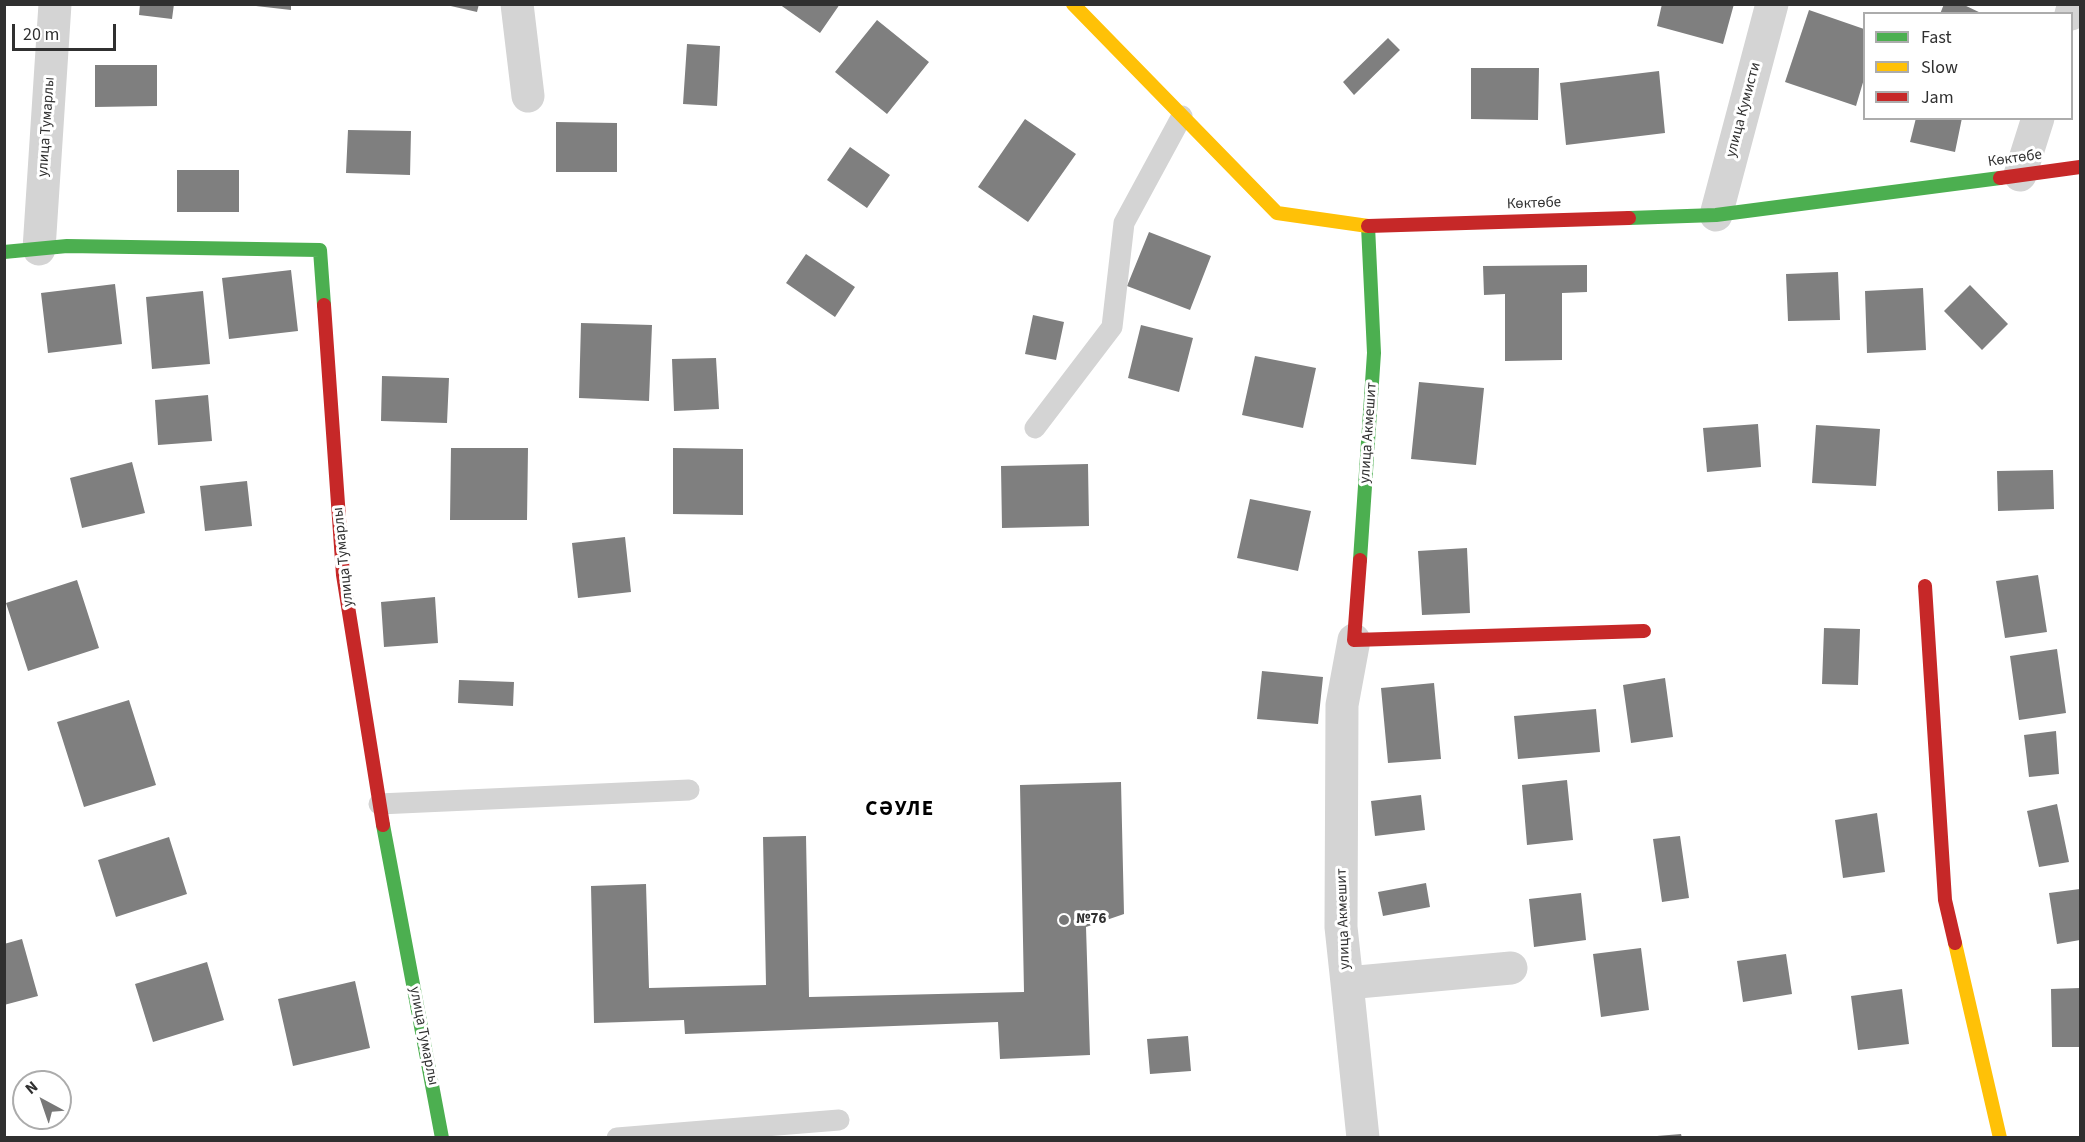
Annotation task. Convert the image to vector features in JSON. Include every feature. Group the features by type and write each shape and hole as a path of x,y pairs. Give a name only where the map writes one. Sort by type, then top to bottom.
{"street":[{"name":"улица Тумарлы","path":"39,249 55,4"},
{"path":"517,4 528,96"},
{"name":"Көктөбе","path":"1073,4 1277,213 1368,226 1716,215 2080,167"},
{"name":"улица Кумисти","path":"1716,215 1772,4"},
{"path":"2020,175 2037,120"},
{"name":"улица Акмешит","path":"1363,1137 1341,927 1342,705 1354,640 1374,353 1368,226"},
{"name":"улица Тумарлы","path":"4,252 67,246 320,250 343,575 380,804 442,1137"},
{"path":"1925,586 1945,900 2000,1137"},
{"path":"1354,640 1644,631"},
{"name":"улица Акмешит","path":"1347,983 1511,968"}],"lane":[{"path":"1035,429 1113,327 1124,223 1182,116"},
{"path":"380,804 688,790"},
{"path":"617,1137 839,1120"}],"building":[{"path":"140,4 174,4 172,19 139,15"},
{"path":"256,4 291,4 291,10 256,6"},
{"path":"442,4 479,4 477,12"},
{"path":"779,4 840,4 820,33"},
{"path":"1662,4 1734,4 1723,44 1657,26"},
{"path":"1944,4 1962,4 1979,12 1941,12"},
{"path":"1809,10 1863,29 1863,82 1856,106 1785,82"},
{"path":"877,20 929,62 887,114 835,72"},
{"path":"1388,38 1400,50 1354,95 1343,82"},
{"path":"687,44 720,46 717,106 683,104"},
{"path":"95,65 157,65 157,106 95,107"},
{"path":"1471,68 1539,68 1538,120 1471,119"},
{"path":"1659,71 1665,133 1566,145 1560,83"},
{"path":"1025,119 1076,154 1028,222 978,187"},
{"path":"1916,120 1962,120 1955,152 1910,142"},
{"path":"556,122 617,123 617,172 556,172"},
{"path":"348,130 411,131 410,175 346,173"},
{"path":"850,147 890,175 867,208 827,180"},
{"path":"177,170 239,170 239,212 177,212"},
{"path":"1149,232 1211,256 1190,310 1127,286"},
{"path":"806,254 855,287 835,317 786,283"},
{"path":"1587,265 1587,292 1562,293 1562,360 1505,361 1505,294 1484,295 1483,266"},
{"path":"291,270 298,331 229,339 222,278"},
{"path":"1838,272 1840,320 1788,321 1786,274"},
{"path":"115,284 122,344 48,353 41,293"},
{"path":"1970,285 2008,324 1982,350 1944,311"},
{"path":"1923,288 1926,350 1867,353 1865,291"},
{"path":"203,291 210,364 152,369 146,297"},
{"path":"1033,315 1064,322 1056,360 1025,354"},
{"path":"581,323 652,325 649,401 579,398"},
{"path":"1141,325 1193,338 1179,392 1128,378"},
{"path":"1255,356 1316,368 1303,428 1242,415"},
{"path":"716,358 719,409 674,411 672,359"},
{"path":"382,376 449,378 447,423 381,421"},
{"path":"1419,382 1484,388 1476,465 1411,459"},
{"path":"208,395 212,441 158,445 155,400"},
{"path":"1758,424 1761,467 1707,472 1703,428"},
{"path":"1816,425 1880,429 1876,486 1812,483"},
{"path":"451,448 528,448 527,520 450,520"},
{"path":"673,448 743,449 743,515 673,514"},
{"path":"132,462 145,513 82,528 70,478"},
{"path":"1088,464 1089,526 1002,528 1001,466"},
{"path":"2053,470 2054,509 1998,511 1997,471"},
{"path":"247,481 252,526 205,531 200,486"},
{"path":"1250,499 1311,511 1298,571 1237,558"},
{"path":"625,537 631,592 578,598 572,543"},
{"path":"1467,548 1470,613 1422,615 1418,551"},
{"path":"2038,575 2047,632 2005,638 1996,581"},
{"path":"77,580 99,648 28,671 6,603"},
{"path":"435,597 438,643 384,647 381,602"},
{"path":"1824,628 1860,629 1858,685 1822,684"},
{"path":"2057,649 2066,713 2019,720 2010,656"},
{"path":"1262,671 1323,677 1318,724 1257,719"},
{"path":"1665,678 1673,737 1631,743 1623,685"},
{"path":"459,680 514,682 513,706 458,703"},
{"path":"1434,683 1441,759 1388,763 1381,688"},
{"path":"129,700 156,785 84,807 57,722"},
{"path":"1596,709 1600,752 1518,759 1514,716"},
{"path":"2056,731 2059,774 2029,777 2024,735"},
{"path":"1567,780 1573,840 1527,845 1522,785"},
{"name":"№76","path":"1121,782 1124,914 1086,927 1090,1055 1000,1059 998,1022 685,1034 684,1020 594,1023 591,886 646,884 649,988 766,985 763,837 806,836 809,997 1024,992 1020,785"},
{"path":"1421,795 1425,830 1375,836 1371,801"},
{"path":"2057,804 2069,862 2039,867 2027,811"},
{"path":"1877,813 1885,872 1843,878 1835,820"},
{"path":"1680,836 1689,898 1662,902 1653,839"},
{"path":"169,837 187,894 116,917 98,860"},
{"path":"1426,883 1430,907 1383,916 1378,892"},
{"path":"2080,889 2080,940 2057,944 2049,893"},
{"path":"1581,893 1586,940 1534,947 1529,899"},
{"path":"22,939 38,996 4,1005 4,944"},
{"path":"1641,948 1649,1010 1601,1017 1593,954"},
{"path":"1786,954 1792,994 1743,1002 1737,961"},
{"path":"207,962 224,1020 153,1042 135,984"},
{"path":"355,981 370,1048 293,1066 278,999"},
{"path":"2080,988 2080,1047 2052,1047 2051,989"},
{"path":"1902,989 1909,1044 1858,1050 1851,996"},
{"path":"1188,1036 1191,1071 1150,1074 1147,1039"},
{"path":"1681,1134 1682,1138 1657,1138 1657,1136"}],"traffic: fast":[{"path":"1629,218 1716,215 2000,178"},
{"path":"1360,560 1374,353 1368,226"},
{"path":"4,252 67,246 320,250 324,305"},
{"path":"383,825 442,1138"}],"traffic: slow":[{"path":"1073,4 1277,213 1368,226"},
{"path":"1955,943 2000,1138"}],"traffic: jam":[{"path":"2000,178 2080,167"},
{"path":"1368,226 1629,218"},
{"path":"324,305 343,575 383,825"},
{"path":"1360,560 1354,640 1644,631"},
{"path":"1925,586 1945,900 1955,943"}],"place":[{"name":"№76","path":"1064,920"}],"district":[{"name":"СӘУЛЕ","path":"900,810"}]}
